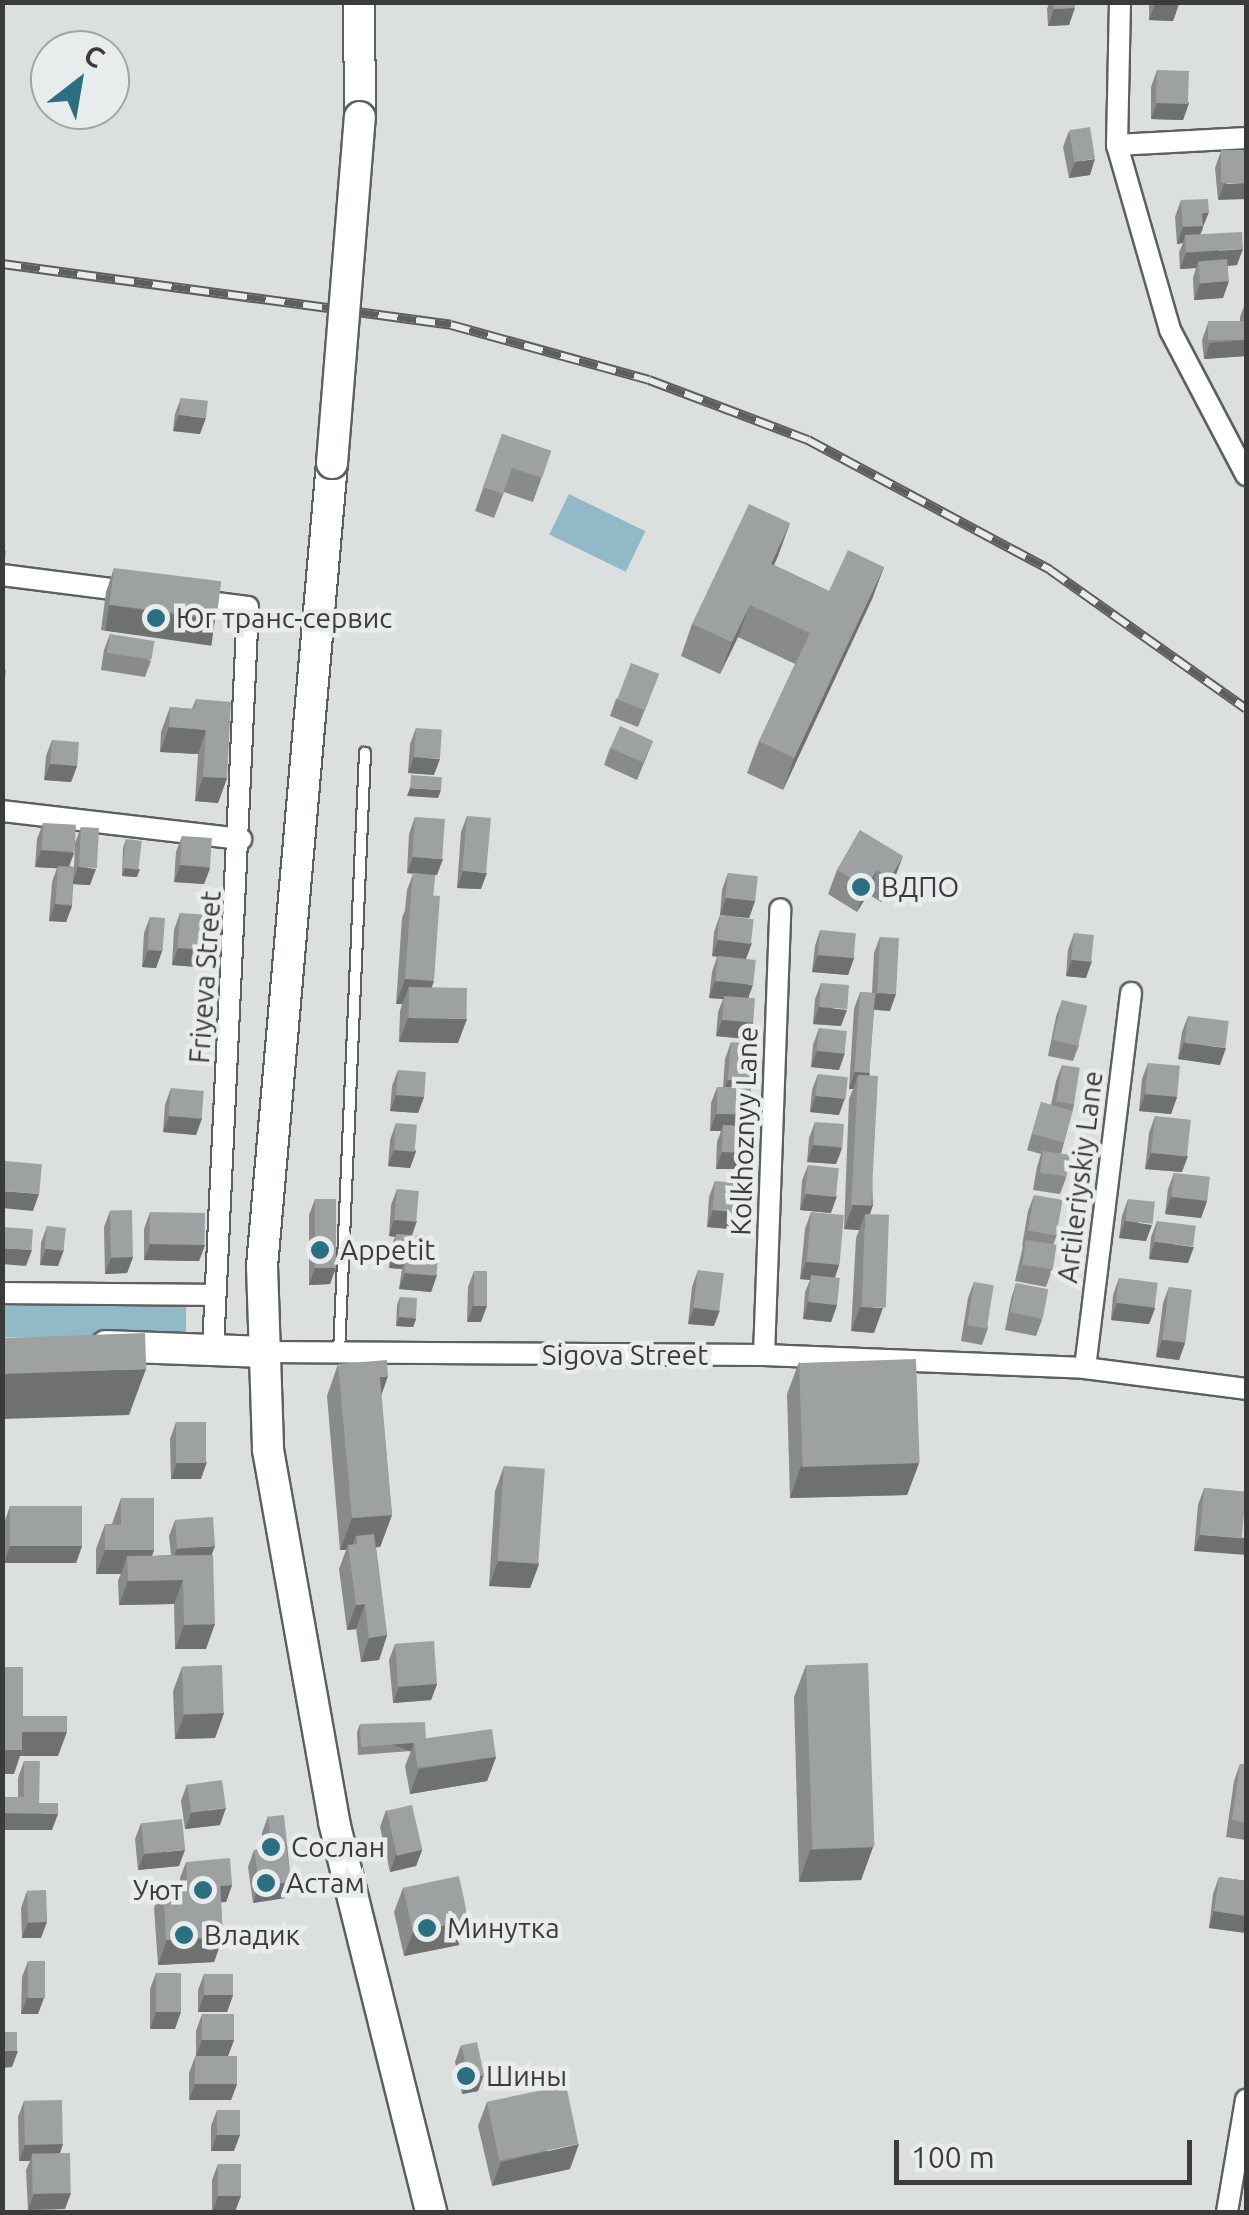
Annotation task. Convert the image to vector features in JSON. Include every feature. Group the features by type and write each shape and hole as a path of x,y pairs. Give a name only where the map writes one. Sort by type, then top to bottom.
{"main road":[{"path":"359,2 360,117 262,1266 263,1352 268,1450 334,1822 432,2212"},
{"name":"Sigova Street","path":"79,1346 263,1352"}],"street":[{"path":"1120,2 1117,145 1170,330 1246,476"},
{"path":"1117,145 1246,138"},
{"name":"Friyeva Street","path":"2,575 248,608 241,839 212,1350"},
{"path":"2,811 241,839"},
{"name":"Kolkhoznyy Lane","path":"764,1355 780,909"},
{"name":"Artileriyskiy Lane","path":"1085,1368 1131,993"},
{"path":"2,1293 213,1295"},
{"name":"Sigova Street","path":"263,1352 764,1355 1085,1368 1246,1389"},
{"path":"1227,2212 1246,2100"}],"lane":[{"path":"338,1354 365,753"}],"shaded area":[{"path":"569,494 645,531 626,572 549,534"},
{"path":"3,1299 186,1299 186,1337 3,1337"}],"building":[{"path":"1053,2 1075,2 1075,8 1054,9"},
{"path":"1157,70 1189,71 1188,104 1156,103"},
{"path":"1090,127 1095,159 1074,162 1069,130"},
{"path":"1221,150 1246,150 1246,183 1221,183"},
{"path":"1208,199 1209,212 1202,213 1203,226 1183,227 1181,200"},
{"path":"1242,232 1243,249 1186,252 1185,235"},
{"path":"1227,259 1229,281 1200,283 1198,262"},
{"path":"1208,321 1246,321 1246,340 1208,340"},
{"path":"181,398 208,401 206,418 179,415"},
{"path":"502,434 551,451 542,478 512,468 503,494 483,487"},
{"path":"749,504 790,523 771,564 829,591 848,550 884,567 794,758 759,741 810,633 750,605 732,642 692,624"},
{"path":"114,568 221,581 217,618 109,605"},
{"path":"110,634 154,641 151,660 107,653"},
{"path":"631,663 659,674 645,710 617,699"},
{"path":"2,670 6,670 2,707"},
{"path":"196,699 231,702 227,778 203,777 206,730 169,727 170,707 195,709"},
{"path":"620,726 653,741 643,763 610,748"},
{"path":"416,728 442,730 440,759 414,757"},
{"path":"52,740 79,742 77,766 50,764"},
{"path":"411,775 442,777 441,790 410,788"},
{"path":"467,816 491,818 486,873 462,871"},
{"path":"415,817 445,819 442,859 412,857"},
{"path":"43,823 76,825 75,852 42,850"},
{"path":"81,827 99,828 97,868 79,867"},
{"path":"860,830 903,856 890,878 877,870 866,887 837,870"},
{"path":"182,836 212,838 210,867 180,865"},
{"path":"126,839 142,841 138,870 122,868"},
{"path":"58,866 74,867 71,905 55,904"},
{"path":"413,873 435,875 433,896 411,894"},
{"path":"728,873 758,876 755,901 725,898"},
{"path":"411,894 440,896 434,981 405,979"},
{"path":"180,913 206,915 203,950 178,948"},
{"path":"720,915 754,919 751,944 717,940"},
{"path":"150,917 165,918 163,951 148,950"},
{"path":"820,930 856,933 854,958 818,955"},
{"path":"1074,933 1094,935 1091,962 1071,960"},
{"path":"880,937 899,938 896,994 877,993"},
{"path":"718,956 756,960 753,985 715,981"},
{"path":"821,983 849,985 847,1009 819,1007"},
{"path":"409,987 467,988 466,1019 408,1018"},
{"path":"860,992 875,993 869,1073 854,1072"},
{"path":"724,996 755,998 753,1022 722,1020"},
{"path":"1062,1000 1087,1006 1078,1046 1053,1040"},
{"path":"1188,1016 1229,1021 1225,1048 1185,1043"},
{"path":"819,1028 847,1031 844,1054 817,1051"},
{"path":"731,1042 754,1044 751,1082 728,1080"},
{"path":"1148,1063 1180,1066 1177,1097 1145,1094"},
{"path":"1062,1065 1080,1068 1074,1104 1056,1102"},
{"path":"398,1070 426,1072 424,1097 396,1095"},
{"path":"818,1074 848,1077 846,1099 816,1096"},
{"path":"858,1075 878,1076 871,1206 851,1205"},
{"path":"717,1087 751,1087 751,1114 717,1114"},
{"path":"171,1088 204,1091 201,1119 169,1116"},
{"path":"1041,1102 1073,1111 1064,1143 1032,1134"},
{"path":"1155,1116 1191,1120 1187,1157 1151,1153"},
{"path":"815,1122 844,1124 842,1147 813,1145"},
{"path":"396,1123 417,1125 415,1152 394,1150"},
{"path":"723,1125 750,1126 749,1153 722,1152"},
{"path":"1043,1151 1070,1155 1067,1177 1040,1173"},
{"path":"5,1161 42,1164 39,1194 2,1191"},
{"path":"808,1165 839,1168 836,1197 805,1194"},
{"path":"1174,1173 1210,1177 1207,1201 1171,1197"},
{"path":"715,1181 751,1184 748,1213 712,1210"},
{"path":"397,1189 419,1191 416,1222 394,1220"},
{"path":"1034,1195 1063,1200 1056,1235 1028,1230"},
{"path":"315,1199 336,1199 336,1268 315,1268"},
{"path":"1128,1199 1155,1202 1153,1224 1126,1221"},
{"path":"110,1210 132,1210 133,1257 111,1257"},
{"path":"150,1212 205,1213 204,1245 149,1244"},
{"path":"811,1212 844,1215 840,1265 807,1262"},
{"path":"865,1214 889,1215 886,1308 862,1307"},
{"path":"1157,1221 1196,1226 1193,1247 1154,1242"},
{"path":"47,1226 66,1228 63,1251 45,1249"},
{"path":"2,1227 33,1229 31,1250 2,1248"},
{"path":"396,1234 426,1236 425,1253 395,1251"},
{"path":"1026,1240 1057,1245 1053,1270 1022,1265"},
{"path":"406,1256 438,1259 436,1276 405,1273"},
{"path":"698,1270 724,1273 719,1311 693,1308"},
{"path":"474,1271 487,1271 487,1306 474,1306"},
{"path":"811,1275 840,1278 837,1305 808,1302"},
{"path":"1119,1278 1158,1283 1155,1308 1116,1303"},
{"path":"974,1282 994,1285 987,1329 967,1325"},
{"path":"1016,1283 1048,1289 1043,1319 1010,1312"},
{"path":"1169,1287 1192,1290 1185,1342 1163,1340"},
{"path":"400,1297 417,1298 416,1318 399,1317"},
{"path":"145,1333 146,1369 3,1374 2,1338"},
{"path":"916,1359 920,1463 803,1467 799,1363"},
{"path":"387,1360 388,1376 380,1377 392,1515 352,1518 338,1364"},
{"path":"176,1422 206,1422 206,1463 176,1463"},
{"path":"504,1466 545,1469 538,1564 497,1561"},
{"path":"1204,1488 1246,1492 1242,1538 1200,1535"},
{"path":"121,1498 154,1498 154,1550 105,1550 105,1524 121,1525"},
{"path":"10,1506 82,1506 82,1546 10,1546"},
{"path":"213,1517 215,1546 177,1549 175,1520"},
{"path":"374,1534 387,1635 369,1638 365,1604 356,1605 348,1545 357,1544 356,1536"},
{"path":"213,1555 215,1624 184,1625 183,1580 128,1581 127,1556"},
{"path":"434,1641 437,1684 398,1687 395,1644"},
{"path":"868,1663 874,1847 812,1849 806,1665"},
{"path":"222,1665 224,1713 184,1714 182,1666"},
{"path":"2,1667 23,1667 23,1716 67,1716 67,1732 22,1732 22,1750 2,1750"},
{"path":"425,1722 426,1740 361,1747 360,1724"},
{"path":"492,1729 496,1757 418,1768 414,1740"},
{"path":"24,1761 40,1761 39,1803 58,1803 58,1814 2,1813 2,1797 24,1797"},
{"path":"1240,1764 1246,1765 1246,1823 1232,1820"},
{"path":"222,1780 226,1808 191,1813 187,1785"},
{"path":"412,1805 422,1850 397,1856 387,1811"},
{"path":"284,1815 287,1844 271,1846 268,1817"},
{"path":"182,1819 185,1850 144,1854 141,1823"},
{"path":"286,1846 291,1882 259,1886 254,1850"},
{"path":"230,1858 232,1885 220,1886 220,1880 187,1882 186,1862"},
{"path":"459,1876 468,1920 413,1932 403,1888"},
{"path":"1219,1877 1246,1881 1246,1916 1214,1911"},
{"path":"220,1880 223,1937 166,1940 163,1883"},
{"path":"46,1890 47,1922 28,1923 27,1891"},
{"path":"28,1961 45,1961 45,1998 28,1998"},
{"path":"156,1973 181,1973 181,2012 156,2012"},
{"path":"204,1974 233,1974 233,1995 204,1995"},
{"path":"202,2014 234,2014 234,2040 202,2040"},
{"path":"2,2032 17,2032 17,2051 2,2051"},
{"path":"477,2042 484,2075 468,2079 461,2045"},
{"path":"195,2056 237,2056 237,2084 195,2084"},
{"path":"566,2085 578,2144 499,2161 487,2102"},
{"path":"62,2100 63,2144 25,2145 24,2101"},
{"path":"217,2110 240,2110 240,2135 217,2135"},
{"path":"70,2153 71,2193 33,2194 32,2154"},
{"path":"218,2164 241,2164 241,2196 218,2196"}],"railway":[{"path":"2,264 451,325 649,380 808,440 1050,570 1246,709"}],"place":[{"name":"Юг транс-сервис","path":"156,618"},
{"name":"ВДПО","path":"861,887"},
{"name":"Appetit","path":"320,1250"},
{"name":"Сослан","path":"271,1847"},
{"name":"Астам","path":"266,1883"},
{"name":"Уют","path":"203,1890"},
{"name":"Минутка","path":"427,1928"},
{"name":"Владик","path":"184,1935"},
{"name":"Шины","path":"466,2076"}]}
